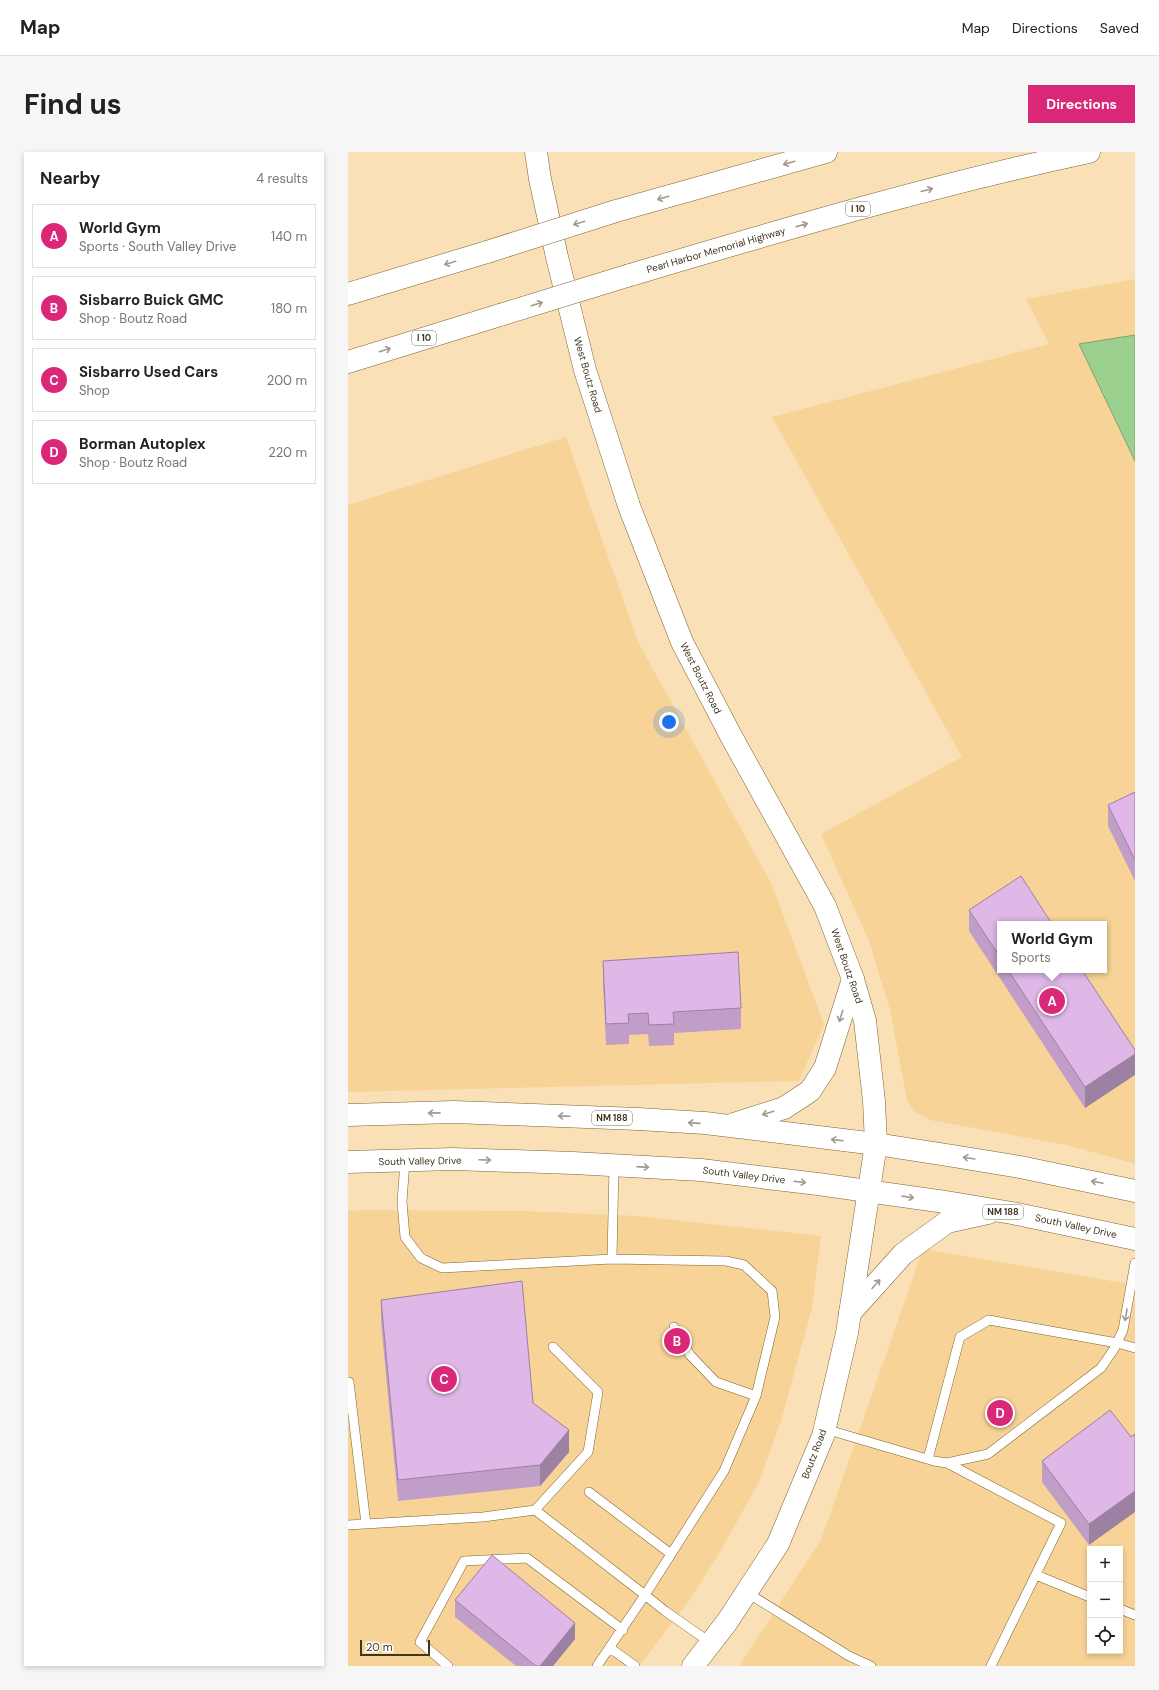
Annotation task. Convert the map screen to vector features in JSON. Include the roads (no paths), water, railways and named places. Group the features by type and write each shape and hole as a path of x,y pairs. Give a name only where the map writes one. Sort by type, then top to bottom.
{"main road":[{"name":"West Boutz Road","path":"536,152 540,179 557,257 585,370 629,506 682,642 731,736 825,906 853,979 865,1021 874,1101 876,1144 869,1191"},
{"path":"348,294 616,211 826,152"},
{"name":"Pearl Harbor Memorial Highway","path":"348,362 630,275 840,214 1001,171 1089,152"},
{"path":"727,1126 784,1108 810,1091 826,1068 853,979"},
{"name":"NM 188","path":"348,1115 454,1112 630,1119 727,1126 876,1144 1020,1167 1135,1191"},
{"name":"South Valley Drive","path":"348,1162 453,1159 701,1170 869,1191 997,1211 1135,1239"},
{"name":"Boutz Road","path":"693,1666 711,1643 778,1544 823,1436 847,1333 869,1191"},
{"path":"850,1312 903,1254 948,1222 997,1211"}],"lane":[{"path":"405,1161 402,1202 405,1238 421,1258 442,1268 612,1259 726,1261 744,1265 772,1291 774,1317 756,1396 724,1471 646,1595 597,1666"},
{"path":"612,1259 614,1165"},
{"path":"947,1463 988,1454 1101,1368 1117,1343 1123,1330 1135,1263"},
{"path":"928,1460 960,1337 989,1320 1117,1343 1135,1348"},
{"path":"674,1327 690,1355 716,1382 756,1396"},
{"path":"348,1525 483,1517 535,1510 588,1452 598,1392 553,1347"},
{"path":"349,1382 366,1524"},
{"path":"825,1429 928,1460 947,1463 1061,1523 991,1666"},
{"path":"589,1492 671,1554"},
{"path":"535,1510 665,1611 711,1643"},
{"path":"448,1666 420,1642 464,1561 527,1558 623,1630"},
{"path":"1036,1575 1087,1596"},
{"path":"746,1592 849,1656 871,1666"},
{"path":"1123,1610 1135,1615"},
{"path":"610,1648 635,1666"}],"place":[{"name":"World Gym","path":"1052,1001"},
{"name":"Sisbarro Buick GMC","path":"677,1341"},
{"name":"Sisbarro Used Cars","path":"444,1379"},
{"name":"Borman Autoplex","path":"1000,1413"}]}
